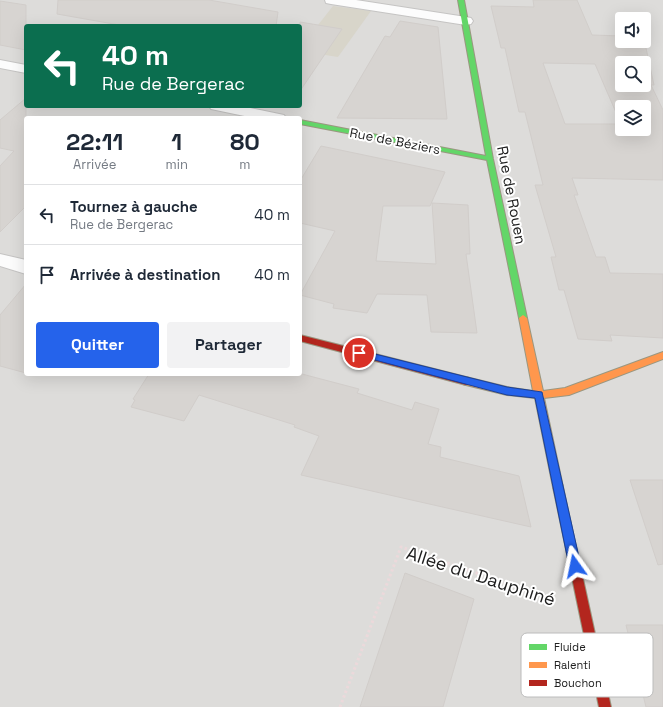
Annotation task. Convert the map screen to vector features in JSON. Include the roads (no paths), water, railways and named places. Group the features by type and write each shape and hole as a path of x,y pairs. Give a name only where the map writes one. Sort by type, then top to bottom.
{"street":[{"path":"331,0 466,21"},
{"name":"Rue de Rouen","path":"461,0 490,159 590,633"},
{"path":"0,64 24,69"},
{"path":"227,108 268,116"},
{"name":"Rue de Béziers","path":"302,122 490,159"},
{"path":"0,260 24,266"},
{"path":"302,339 507,391 539,395 566,392 663,355"},
{"name":"Rue de Rouen","path":"604,697 606,707"}]}
